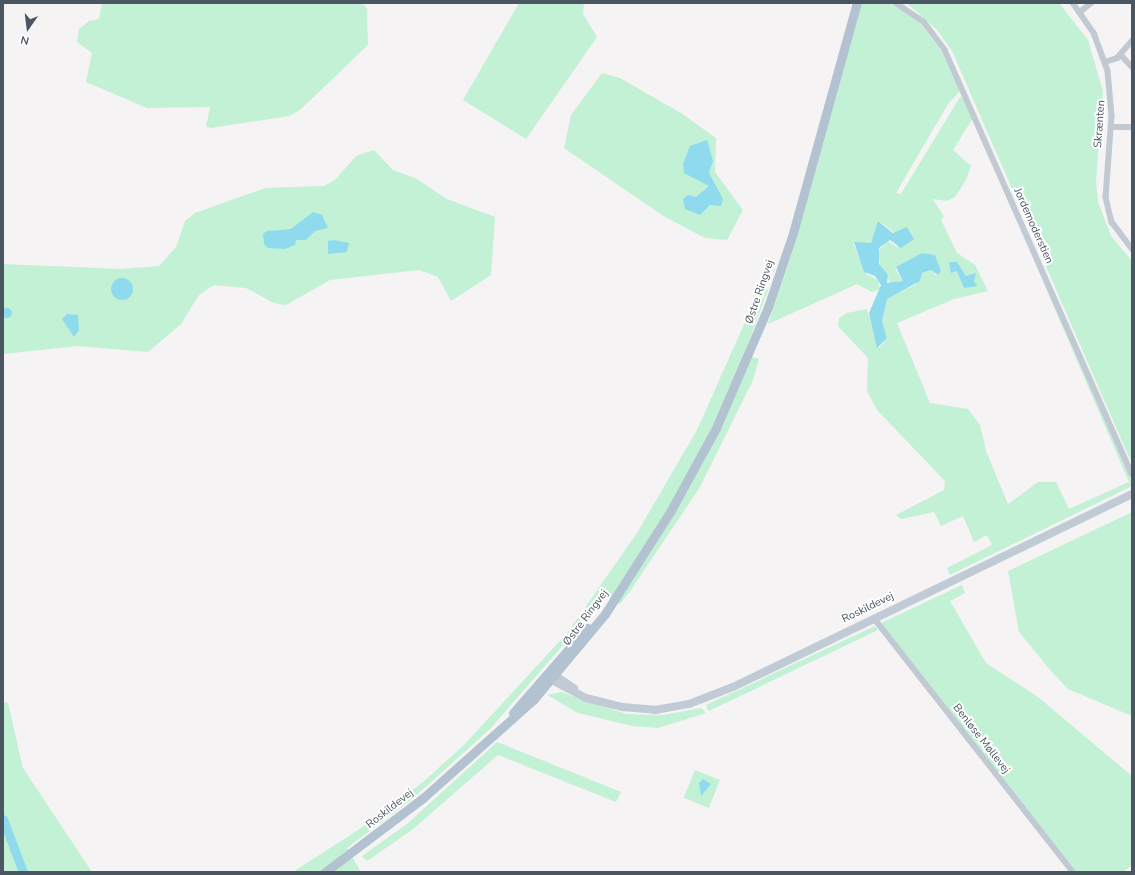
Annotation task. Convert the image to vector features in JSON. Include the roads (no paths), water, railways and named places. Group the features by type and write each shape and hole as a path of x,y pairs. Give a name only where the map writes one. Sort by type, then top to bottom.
{"main road":[{"name":"Østre Ringvej","path":"551,676 605,614 702,456 758,334 792,233 857,3"},
{"name":"Roskildevej","path":"325,872 390,825 467,760 551,676"}],"street":[{"name":"Jordemoderstien","path":"896,3 924,22 945,50 1132,474"},
{"name":"Skrænten","path":"1073,3 1080,12 1105,62 1111,89 1111,127 1106,197 1112,222 1132,249"},
{"path":"1080,12 1090,3"},
{"path":"1105,62 1121,55 1132,41"},
{"path":"1121,55 1132,67"},
{"path":"1111,127 1132,127"},
{"name":"Roskildevej","path":"551,676 586,698 605,703 655,710 689,704 874,618 1132,494"},
{"name":"Benløse Møllevej","path":"874,618 1073,872"}],"water":[{"path":"707,140 713,161 709,173 723,199 721,206 710,205 700,215 685,209 683,199 688,195 696,197 709,186 684,173 683,164 690,146"},
{"path":"313,212 322,215 328,228 315,231 306,240 296,240 295,245 285,249 268,248 264,244 263,234 267,231 291,229"},
{"path":"878,221 893,233 907,227 914,239 901,248 890,240 879,248 879,264 888,275 887,283 903,281 896,267 922,253 935,255 941,271 938,275 931,270 922,273 920,281 887,299 882,321 887,338 877,348 869,313 881,285 875,276 864,272 854,242 871,243"},
{"path":"334,240 349,243 347,252 328,254 328,241"},
{"path":"949,262 957,262 966,276 976,273 974,281 977,286 964,288 957,271 951,273"},
{"path":"122,278 130,281 133,289 130,297 122,300 114,297 111,289 114,281"},
{"path":"5,308 9,308 11,309 11,317 5,318 2,315 2,311"},
{"path":"67,314 78,315 79,330 74,337 62,319"},
{"path":"703,779 711,784 701,796 699,783"}],"waterway":[{"path":"3,819 23,872"}]}
